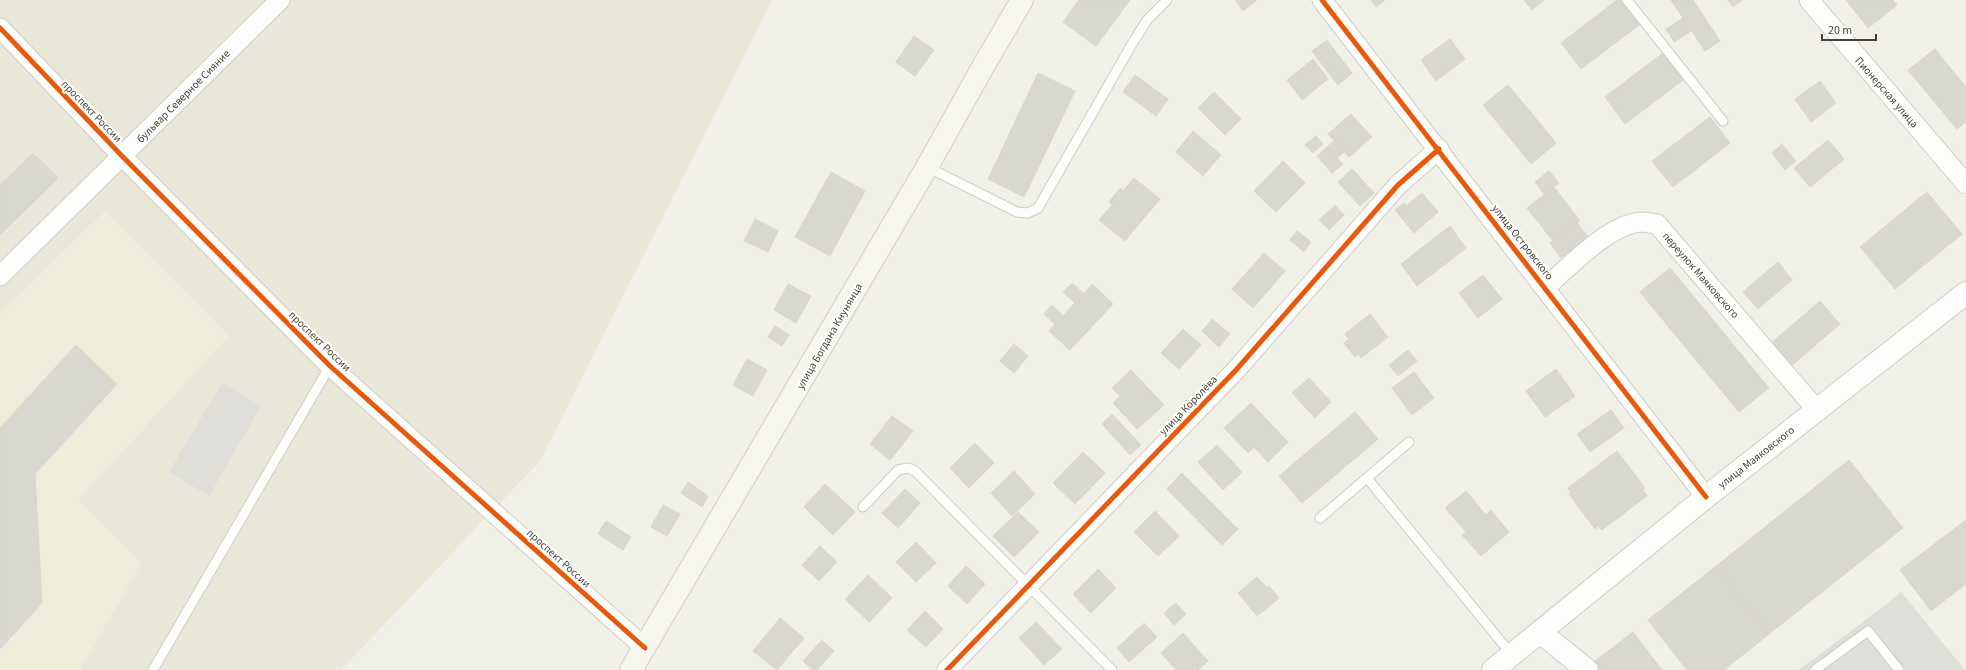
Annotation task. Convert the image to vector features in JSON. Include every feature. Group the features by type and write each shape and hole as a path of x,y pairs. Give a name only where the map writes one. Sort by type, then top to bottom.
{"main road":[{"name":"улица Богдана Кнунянца","path":"631,670 927,167 1022,0"}],"street":[{"name":"бульвар Северное Сияние","path":"0,276 280,0"},
{"name":"улица Островского","path":"1322,0 1439,149 1706,497"},
{"name":"Пионерская улица","path":"1809,0 1966,184"},
{"name":"проспект России","path":"0,28 122,156 330,366 645,648"},
{"name":"улица Королёва","path":"947,670 1236,370 1398,185 1439,149"},
{"name":"переулок Маяковского","path":"1545,288 1612,231 1626,225 1642,222 1657,224 1816,409"},
{"name":"улица Маяковского","path":"1493,670 1816,409 1966,293"},
{"path":"1540,632 1587,670"}],"lane":[{"path":"927,167 1017,212 1028,213 1038,208 1132,44 1147,20 1167,0"},
{"path":"1627,0 1723,122"},
{"path":"153,670 330,366"},
{"path":"1320,518 1409,442"},
{"path":"864,507 898,470 908,468 916,470 1112,670"},
{"path":"1367,478 1512,655"},
{"path":"1814,670 1868,631 1899,670"}],"shaded area":[{"path":"0,0 772,0 540,461 341,670 0,670"},
{"path":"105,211 229,336 78,500 142,563 80,670 0,670 0,313"},
{"path":"222,383 261,406 209,496 169,472"},
{"path":"1901,592 1965,670 1799,670 1883,607"}],"building":[{"path":"1079,0 1130,0 1096,46 1063,22"},
{"path":"1235,0 1257,0 1243,11"},
{"path":"1371,0 1385,0 1376,7"},
{"path":"1524,0 1544,0 1532,10"},
{"path":"1617,0 1620,0 1639,25 1581,69 1561,43"},
{"path":"1671,0 1693,0 1720,41 1705,51"},
{"path":"1728,0 1742,0 1733,7"},
{"path":"1846,0 1893,0 1897,5 1868,28"},
{"path":"1683,18 1691,31 1674,42 1666,29"},
{"path":"914,36 934,50 915,76 896,62"},
{"path":"1450,39 1465,59 1436,81 1421,60"},
{"path":"1327,40 1352,73 1338,85 1312,51"},
{"path":"1935,49 1966,87 1966,122 1957,129 1908,70"},
{"path":"1663,53 1683,80 1625,124 1605,97"},
{"path":"1313,59 1328,79 1302,100 1287,80"},
{"path":"1038,73 1075,91 1024,197 988,179"},
{"path":"1135,75 1168,99 1156,116 1123,92"},
{"path":"1820,81 1836,103 1811,122 1795,99"},
{"path":"1508,85 1556,143 1531,164 1483,105"},
{"path":"1214,92 1241,119 1225,135 1198,108"},
{"path":"1351,114 1372,137 1349,157 1328,134"},
{"path":"1710,117 1730,143 1673,187 1652,161"},
{"path":"1193,131 1221,155 1203,176 1176,152"},
{"path":"1316,136 1323,144 1313,153 1305,145"},
{"path":"1828,140 1844,159 1810,187 1794,168"},
{"path":"1334,141 1344,152 1337,158 1327,147"},
{"path":"1782,144 1796,161 1785,170 1772,153"},
{"path":"1327,147 1343,164 1332,173 1317,156"},
{"path":"33,153 58,178 0,235 0,185"},
{"path":"1283,161 1305,183 1276,212 1254,191"},
{"path":"1352,169 1374,193 1360,206 1338,182"},
{"path":"1549,171 1559,183 1544,194 1535,182"},
{"path":"831,172 865,191 830,256 795,237"},
{"path":"1134,178 1160,199 1125,241 1099,220 1112,205 1109,202 1120,188 1123,191"},
{"path":"1554,187 1580,221 1553,241 1527,208"},
{"path":"1927,192 1962,234 1895,289 1860,247"},
{"path":"1422,193 1438,212 1414,233 1395,210 1404,203 1406,206"},
{"path":"1335,205 1344,215 1329,230 1319,220"},
{"path":"755,219 778,231 768,252 744,241"},
{"path":"1577,223 1588,237 1561,258 1550,243"},
{"path":"1450,226 1466,248 1417,286 1401,264"},
{"path":"1297,231 1311,242 1304,252 1290,240"},
{"path":"1264,253 1285,271 1253,308 1232,289"},
{"path":"1778,262 1792,280 1758,309 1743,292"},
{"path":"1670,268 1769,388 1739,412 1640,292"},
{"path":"1483,275 1502,299 1478,318 1459,293"},
{"path":"1072,283 1084,294 1092,284 1113,304 1070,350 1049,331 1055,324 1044,314 1052,305 1063,316 1075,303 1063,292"},
{"path":"788,284 811,296 796,323 774,310"},
{"path":"1820,301 1840,324 1790,367 1770,344"},
{"path":"1370,314 1388,337 1361,358 1359,354 1355,357 1344,343 1349,339 1345,334"},
{"path":"1212,319 1230,334 1219,347 1202,331"},
{"path":"775,326 789,335 782,346 768,337"},
{"path":"1183,329 1201,345 1179,369 1161,353"},
{"path":"1014,344 1028,356 1014,373 1000,361"},
{"path":"76,345 117,384 35,474 42,603 0,649 0,428"},
{"path":"1408,350 1417,361 1398,376 1389,365"},
{"path":"747,359 767,370 753,396 733,385"},
{"path":"1556,369 1575,396 1545,417 1526,391"},
{"path":"1131,370 1164,405 1137,429 1113,403 1120,396 1112,388"},
{"path":"1414,372 1434,398 1412,415 1392,388"},
{"path":"1309,378 1331,402 1315,418 1292,393"},
{"path":"1251,403 1288,442 1268,462 1254,447 1248,453 1224,428"},
{"path":"1611,410 1624,428 1590,452 1577,434"},
{"path":"1355,412 1378,439 1302,503 1279,476"},
{"path":"1112,414 1141,445 1130,455 1102,424"},
{"path":"892,416 913,431 890,460 870,444"},
{"path":"975,443 994,463 969,488 950,468"},
{"path":"1217,445 1242,472 1223,490 1198,462"},
{"path":"1617,451 1645,488 1643,490 1647,496 1602,530 1598,526 1595,529 1569,494 1571,492 1568,488"},
{"path":"1083,452 1105,473 1075,504 1053,483"},
{"path":"1849,460 1903,528 1769,634 1715,567"},
{"path":"1014,471 1035,494 1012,516 991,493"},
{"path":"1182,473 1238,529 1222,545 1167,489"},
{"path":"688,482 708,496 702,507 681,493"},
{"path":"825,484 855,512 833,535 804,507"},
{"path":"905,489 920,503 898,528 882,513"},
{"path":"1466,491 1486,515 1491,510 1509,532 1481,556 1462,535 1466,532 1445,508"},
{"path":"663,505 680,514 667,536 651,527"},
{"path":"1155,511 1179,536 1158,556 1134,532"},
{"path":"1018,512 1039,532 1014,557 993,536"},
{"path":"1966,520 1966,584 1931,611 1900,570"},
{"path":"606,521 631,537 623,550 598,534"},
{"path":"916,542 936,563 916,582 896,562"},
{"path":"820,546 837,562 819,581 802,565"},
{"path":"966,566 985,584 967,604 948,586"},
{"path":"1715,567 1769,634 1724,670 1687,670 1648,620"},
{"path":"1098,569 1116,588 1091,613 1073,594"},
{"path":"868,575 892,598 869,622 845,599"},
{"path":"1257,577 1267,588 1269,586 1279,598 1257,616 1238,593"},
{"path":"1176,603 1186,614 1174,625 1164,613"},
{"path":"925,611 943,629 926,647 907,630"},
{"path":"780,618 804,638 777,670 753,651"},
{"path":"1036,622 1062,649 1044,665 1019,638"},
{"path":"1144,623 1157,637 1129,662 1117,648"},
{"path":"1633,632 1662,670 1600,670 1594,662"},
{"path":"1183,633 1208,661 1198,670 1176,670 1161,653"},
{"path":"822,640 834,651 817,670 812,670 803,661"}],"cycle path":[{"path":"1322,0 1706,497"},
{"path":"0,28 122,156 330,366 645,648"},
{"path":"947,670 1236,370 1398,185 1439,149"}]}
